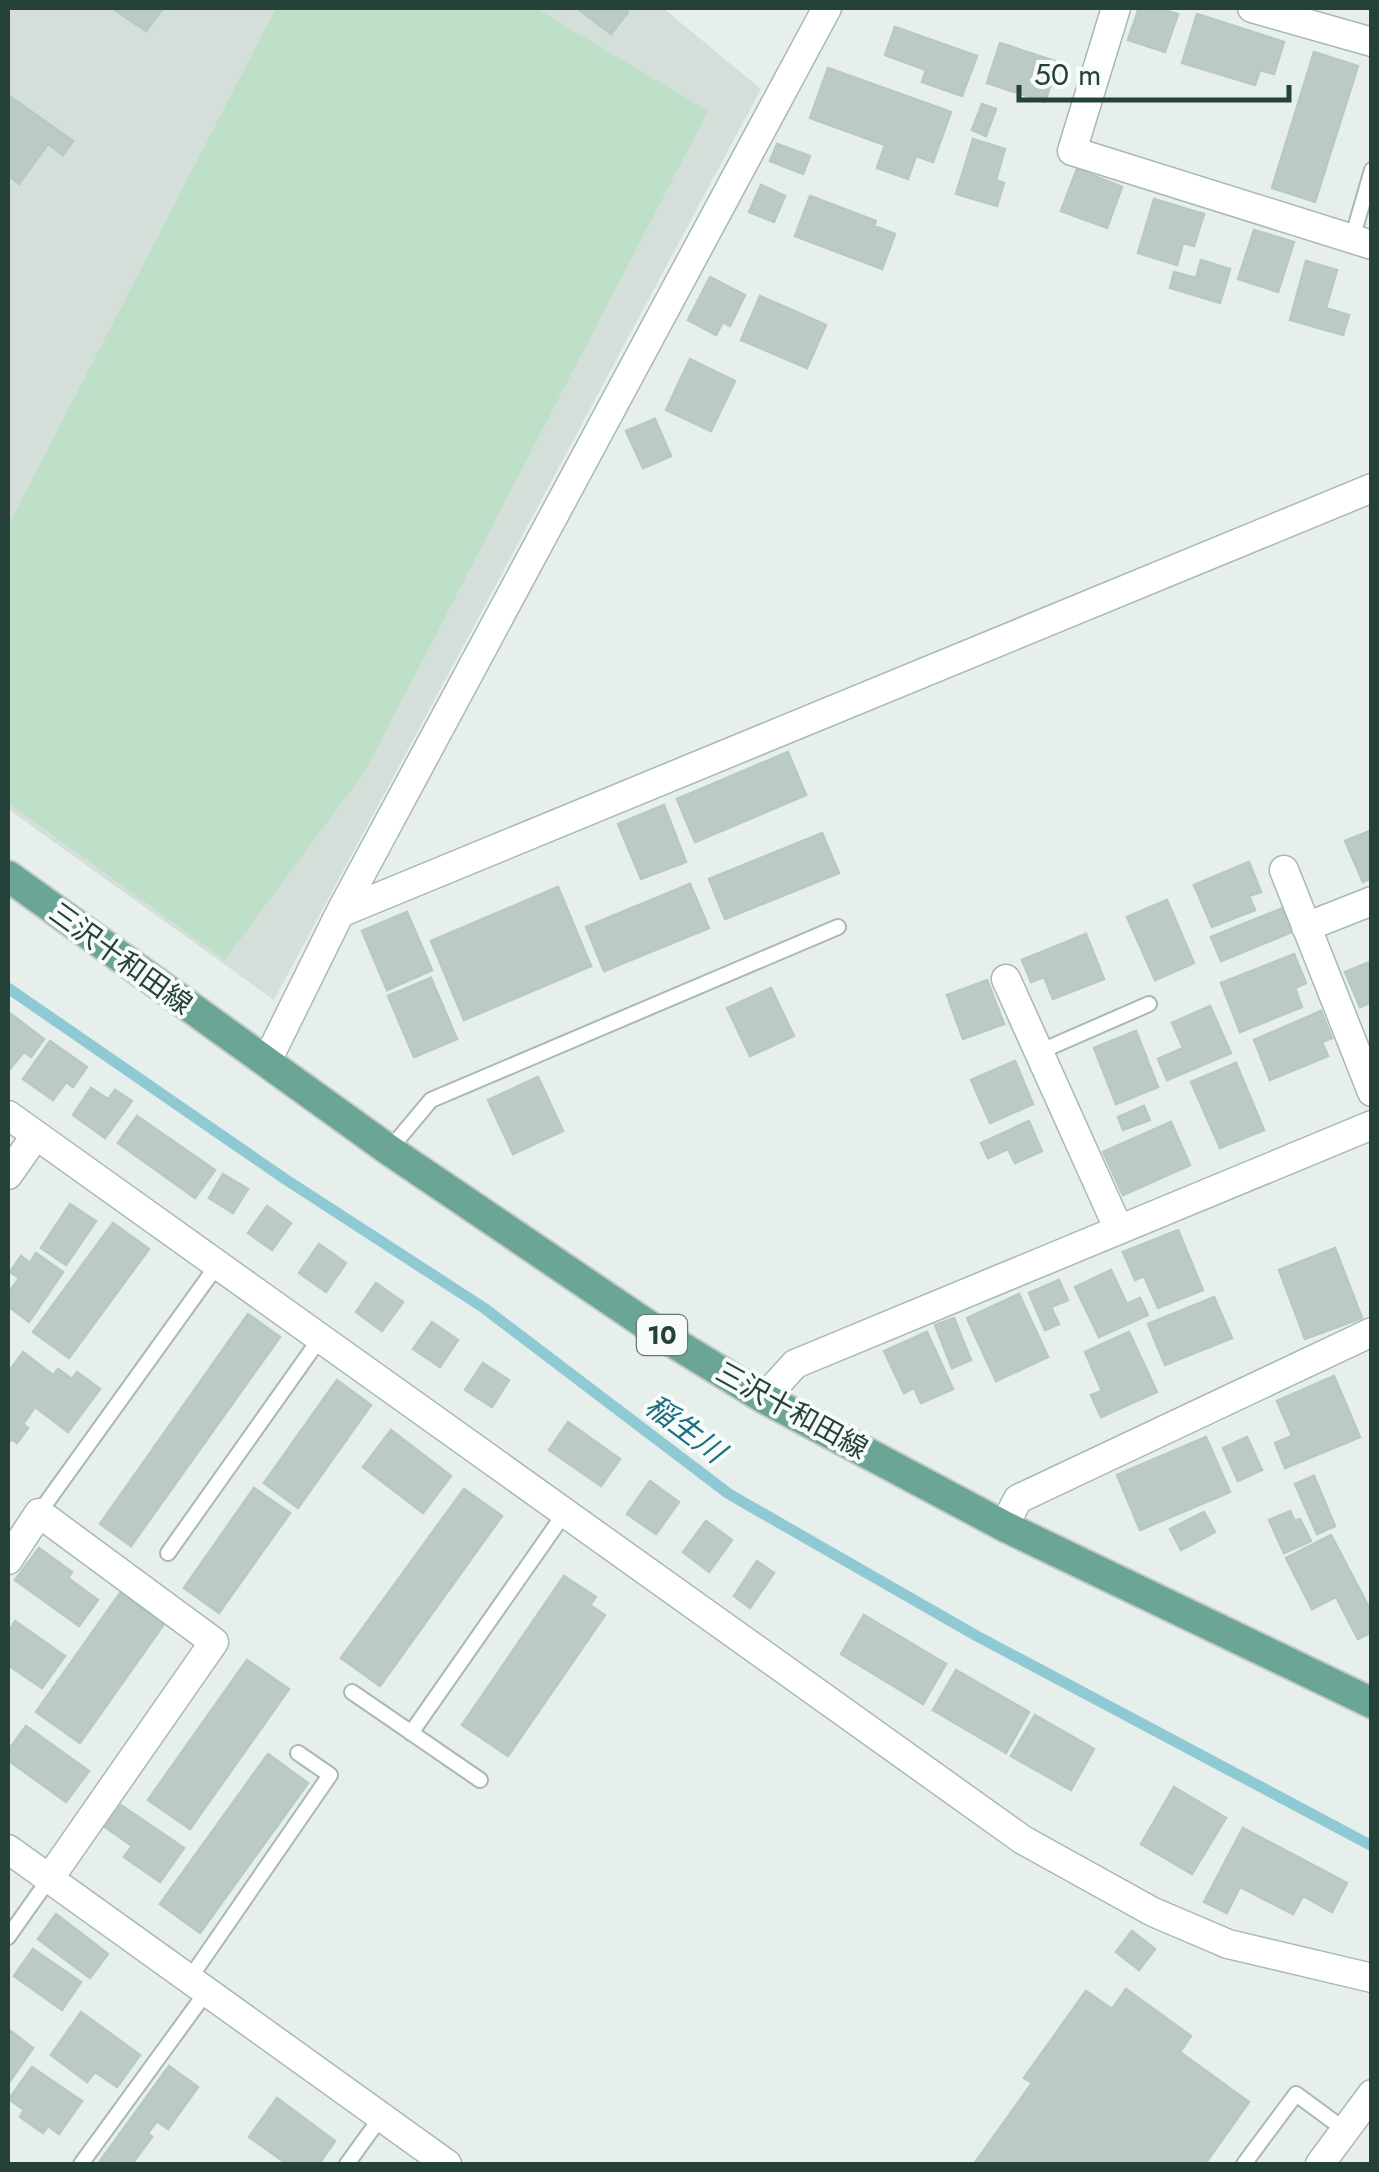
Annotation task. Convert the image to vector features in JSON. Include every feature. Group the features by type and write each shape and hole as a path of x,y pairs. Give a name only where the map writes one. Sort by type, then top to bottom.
{"main road":[{"name":"三沢十和田線","path":"8,876 389,1150 668,1339 764,1398 1004,1526 1372,1703"}],"street":[{"path":"266,1062 340,914 827,8"},
{"path":"1116,8 1072,151 1362,242"},
{"path":"1252,8 1372,42"},
{"path":"340,914 1372,488"},
{"path":"1284,870 1372,1092"},
{"path":"1306,928 1372,901"},
{"path":"1006,980 1119,1230"},
{"path":"8,1115 1037,1848 1152,1912 1228,1944 1372,1978"},
{"path":"764,1398 796,1364 1372,1125"},
{"path":"8,1176 36,1135"},
{"path":"1004,1526 1018,1499 1372,1332"},
{"path":"8,1560 40,1514 214,1642 50,1879"},
{"path":"8,1849 447,2164"},
{"path":"1320,2164 1372,2094"}],"lane":[{"path":"1362,242 1372,170"},
{"path":"389,1150 431,1100 838,927"},
{"path":"1039,1052 1148,1004"},
{"path":"40,1514 218,1264"},
{"path":"168,1553 321,1336"},
{"path":"411,1733 564,1514"},
{"path":"352,1692 480,1780"},
{"path":"81,2164 330,1775 298,1753"},
{"path":"8,1937 50,1879"},
{"path":"1244,2164 1296,2094 1345,2130"},
{"path":"346,2164 382,2117"}],"shaded area":[{"path":"8,8 663,8 761,89 274,1000 8,809"}],"green space":[{"path":"276,8 535,8 708,111 365,771 225,960 8,803 8,526"}],"building":[{"path":"112,8 163,8 146,31"},
{"path":"577,8 622,8 628,12 611,34"},
{"path":"1139,8 1178,14 1165,52 1128,40"},
{"path":"1197,14 1284,42 1274,74 1260,70 1255,85 1182,63"},
{"path":"895,27 977,56 962,96 922,82 926,70 885,55"},
{"path":"1000,43 1058,62 1045,102 987,83"},
{"path":"1314,52 1358,66 1315,202 1272,188"},
{"path":"828,68 951,112 933,162 916,156 908,179 877,168 885,145 810,118"},
{"path":"8,95 73,141 63,155 48,144 19,184 8,175"},
{"path":"982,104 996,109 986,136 972,130"},
{"path":"973,139 1005,149 996,180 1004,183 997,206 956,194"},
{"path":"777,144 810,156 803,174 770,161"},
{"path":"1077,169 1122,187 1107,228 1061,211"},
{"path":"761,185 785,196 774,222 749,212"},
{"path":"810,196 876,221 874,226 895,234 882,269 795,236"},
{"path":"1154,199 1204,214 1194,246 1183,243 1177,265 1138,253"},
{"path":"1254,230 1294,242 1278,292 1238,279"},
{"path":"1201,260 1230,269 1220,303 1170,288 1174,272 1196,278"},
{"path":"1306,261 1337,270 1326,308 1349,315 1343,335 1290,320"},
{"path":"710,277 745,295 730,326 723,322 716,335 688,320"},
{"path":"760,296 826,325 807,368 741,340"},
{"path":"690,359 735,381 711,431 666,410"},
{"path":"655,419 671,456 643,468 626,431"},
{"path":"788,752 806,795 695,842 677,799"},
{"path":"664,805 686,862 641,879 618,824"},
{"path":"1372,830 1372,878 1363,882 1345,841"},
{"path":"822,833 839,873 725,919 709,879"},
{"path":"1249,862 1261,892 1249,896 1255,910 1212,927 1194,885"},
{"path":"690,884 709,928 604,971 586,927"},
{"path":"558,887 591,966 464,1020 431,941"},
{"path":"1167,900 1194,963 1155,980 1127,917"},
{"path":"1283,908 1292,932 1221,961 1211,937"},
{"path":"407,912 432,970 387,990 362,931"},
{"path":"1086,934 1104,979 1053,999 1044,977 1031,982 1022,960"},
{"path":"1294,954 1306,983 1295,988 1302,1007 1240,1032 1221,983"},
{"path":"1372,961 1372,1002 1360,1007 1345,972"},
{"path":"431,978 457,1039 414,1057 388,996"},
{"path":"987,980 1004,1024 963,1039 947,995"},
{"path":"771,988 794,1036 750,1056 727,1008"},
{"path":"1210,1006 1231,1053 1167,1080 1158,1059 1183,1048 1172,1023"},
{"path":"1321,1011 1332,1038 1322,1042 1328,1056 1270,1080 1254,1040"},
{"path":"11,1014 44,1039 31,1057 24,1052 10,1069 8,1018"},
{"path":"1136,1031 1158,1087 1116,1104 1094,1048"},
{"path":"50,1041 87,1067 73,1087 66,1082 53,1100 23,1079"},
{"path":"1015,1061 1033,1104 990,1123 971,1080"},
{"path":"1236,1063 1264,1130 1220,1148 1191,1082"},
{"path":"538,1077 563,1131 513,1154 488,1100"},
{"path":"91,1088 108,1099 115,1090 132,1101 105,1138 73,1115"},
{"path":"1144,1106 1150,1120 1123,1130 1118,1117"},
{"path":"137,1116 215,1170 195,1198 118,1143"},
{"path":"1029,1121 1042,1151 1015,1163 1008,1149 988,1158 981,1143"},
{"path":"1171,1122 1190,1165 1123,1195 1103,1152"},
{"path":"223,1174 248,1189 233,1213 209,1198"},
{"path":"70,1204 96,1221 66,1265 41,1248"},
{"path":"267,1206 291,1223 272,1250 248,1233"},
{"path":"113,1223 149,1249 69,1358 33,1332"},
{"path":"1178,1230 1203,1290 1158,1308 1144,1276 1135,1280 1123,1252"},
{"path":"319,1244 346,1263 326,1292 299,1273"},
{"path":"1335,1248 1362,1318 1305,1339 1279,1270"},
{"path":"36,1253 63,1272 29,1322 8,1306 8,1294 19,1278 10,1272 21,1256 30,1263"},
{"path":"1111,1270 1127,1304 1140,1298 1148,1315 1099,1337 1075,1287"},
{"path":"1059,1280 1068,1300 1051,1307 1059,1324 1045,1330 1029,1293"},
{"path":"376,1283 403,1302 382,1331 356,1312"},
{"path":"1019,1294 1048,1357 996,1381 967,1318"},
{"path":"1214,1297 1232,1338 1165,1365 1148,1324"},
{"path":"248,1314 280,1337 131,1546 100,1524"},
{"path":"954,1318 971,1360 952,1368 935,1325"},
{"path":"432,1322 458,1340 440,1367 413,1349"},
{"path":"927,1332 953,1389 921,1403 914,1388 904,1393 884,1351"},
{"path":"1129,1332 1157,1392 1101,1417 1091,1395 1102,1391 1085,1352"},
{"path":"23,1352 53,1375 58,1369 72,1379 77,1372 100,1389 68,1432 35,1407 23,1424 28,1428 17,1443 11,1439 8,1444 8,1373"},
{"path":"483,1363 509,1380 492,1407 465,1390"},
{"path":"1334,1376 1360,1437 1285,1468 1275,1443 1292,1436 1277,1401"},
{"path":"337,1380 371,1405 298,1508 264,1483"},
{"path":"568,1422 620,1459 601,1486 549,1450"},
{"path":"391,1430 451,1476 423,1513 363,1467"},
{"path":"1206,1437 1230,1492 1140,1530 1117,1475"},
{"path":"1247,1437 1262,1470 1238,1481 1223,1448"},
{"path":"1314,1476 1335,1526 1317,1534 1295,1484"},
{"path":"650,1481 679,1502 656,1534 627,1514"},
{"path":"254,1488 290,1513 219,1613 184,1588"},
{"path":"464,1489 502,1516 380,1686 341,1658"},
{"path":"1290,1511 1295,1521 1300,1519 1311,1541 1284,1553 1269,1520"},
{"path":"1204,1512 1215,1532 1181,1550 1170,1529"},
{"path":"706,1521 732,1540 709,1572 683,1552"},
{"path":"1331,1535 1372,1613 1372,1632 1358,1639 1336,1597 1312,1609 1286,1558"},
{"path":"39,1548 72,1572 68,1578 98,1600 79,1626 15,1580"},
{"path":"757,1561 774,1573 750,1608 734,1596"},
{"path":"564,1576 596,1597 590,1605 605,1615 508,1756 462,1725"},
{"path":"120,1593 164,1624 80,1743 36,1712"},
{"path":"864,1615 946,1664 923,1704 841,1654"},
{"path":"15,1621 65,1656 42,1688 8,1665 8,1633"},
{"path":"247,1660 289,1689 190,1829 148,1800"},
{"path":"956,1670 1029,1712 1006,1753 933,1710"},
{"path":"1035,1715 1094,1749 1071,1790 1011,1756"},
{"path":"26,1726 89,1771 66,1802 8,1760 8,1751"},
{"path":"268,1754 308,1783 200,1933 160,1904"},
{"path":"1174,1787 1226,1818 1192,1874 1141,1844"},
{"path":"121,1805 184,1848 160,1882 124,1857 132,1846 105,1827"},
{"path":"1243,1828 1347,1883 1332,1912 1303,1896 1293,1914 1240,1887 1227,1913 1204,1902"},
{"path":"56,1914 108,1954 90,1978 38,1939"},
{"path":"1132,1931 1155,1949 1139,1970 1116,1952"},
{"path":"33,1949 81,1982 62,2010 14,1976"},
{"path":"1126,1989 1191,2036 1180,2052 1249,2102 1205,2164 974,2164 1032,2083 1024,2078 1086,1991 1112,2009"},
{"path":"81,2012 140,2055 117,2087 95,2072 87,2082 51,2055"},
{"path":"8,2029 33,2048 8,2084"},
{"path":"169,2066 198,2087 168,2129 157,2121 148,2133 152,2137 132,2164 98,2164"},
{"path":"32,2067 82,2101 59,2134 48,2126 43,2133 20,2117 24,2110 9,2099"},
{"path":"277,2098 335,2141 319,2164 287,2164 249,2137"}],"waterway":[{"name":"稲生川","path":"8,988 285,1179 484,1308 729,1494 975,1635 1372,1846"}]}
